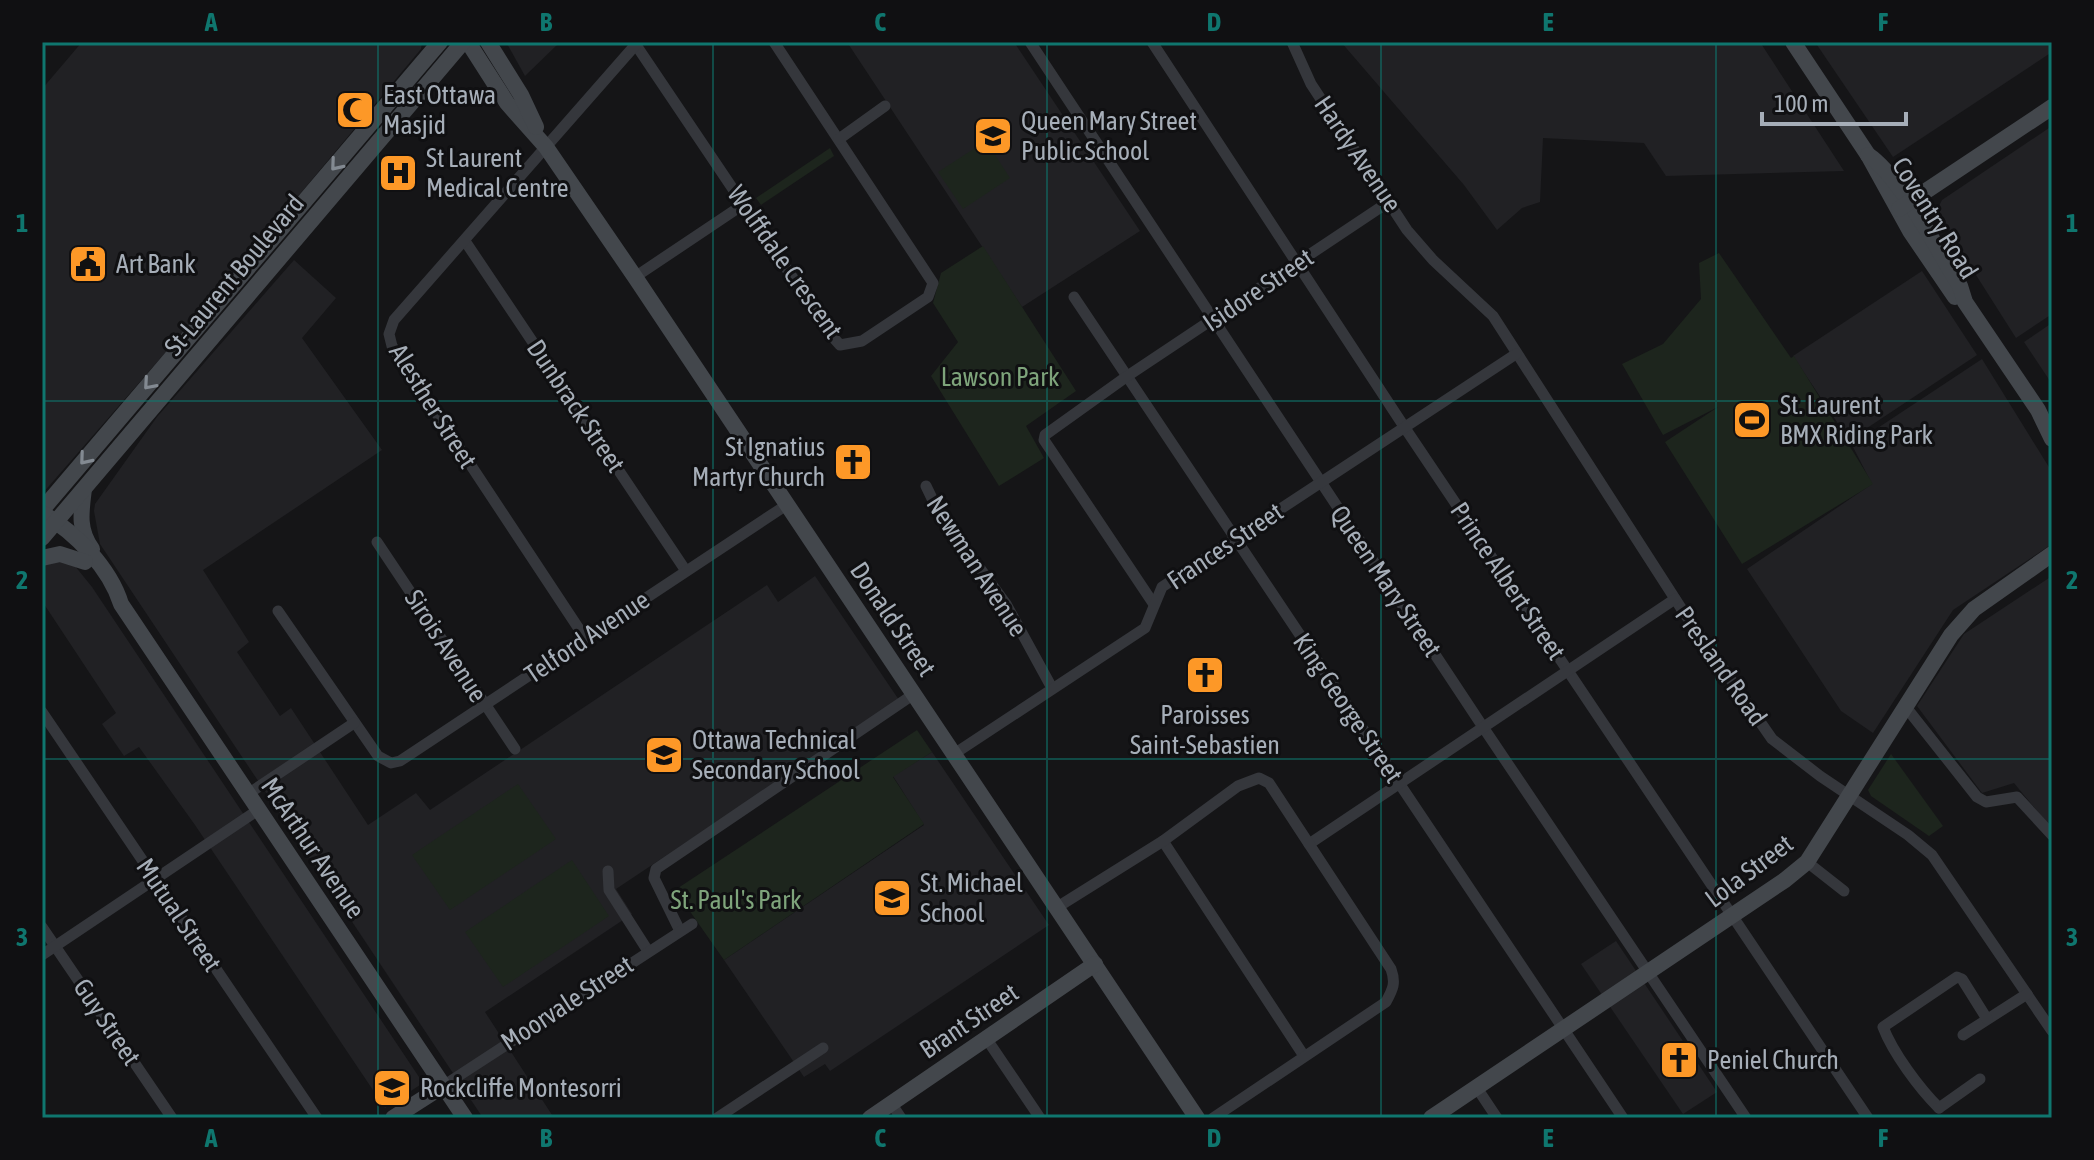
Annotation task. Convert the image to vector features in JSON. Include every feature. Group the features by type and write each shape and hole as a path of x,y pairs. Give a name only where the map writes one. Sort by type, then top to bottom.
{"street":[{"name":"St-Laurent Boulevard","path":"46,521 440,42"},
{"name":"St-Laurent Boulevard","path":"46,521 84,489 466,42"},
{"name":"Donald Street","path":"466,42 507,103 546,147 635,277 1197,1118"},
{"name":"Donald Street","path":"488,42 521,95 546,147"},
{"name":"Wolffdale Crescent","path":"637,43 840,345 862,341 928,297 933,283 774,42"},
{"name":"Queen Mary Street","path":"1030,42 1746,1118"},
{"name":"Prince Albert Street","path":"1152,42 1405,428 1868,1118"},
{"name":"Hardy Avenue","path":"1292,42 1311,84 1407,230 1433,260"},
{"name":"Coventry Road","path":"1793,42 1868,155 1878,161 1896,183 1902,206 1960,286 1965,302 2038,410 2052,439"},
{"name":"Alesther Street","path":"585,638 392,346 389,334 394,320 637,43"},
{"path":"839,139 885,106"},
{"path":"1902,206 2052,107"},
{"name":"Isidore Street","path":"1153,603 1044,440 1045,435 1126,377 1390,201"},
{"path":"635,277 744,204"},
{"name":"Dunbrack Street","path":"465,241 686,571"},
{"name":"Presland Road","path":"1433,260 1484,306 1675,599 1772,739 1932,855 2052,1031"},
{"name":"King George Street","path":"1074,297 1623,1118"},
{"name":"Frances Street","path":"954,754 1145,628 1162,587 1516,354"},
{"name":"Coventry Road","path":"2038,410 2052,424"},
{"name":"Newman Avenue","path":"926,486 938,511 1006,604 1052,688"},
{"path":"84,489 80,514 82,528 102,568"},
{"name":"Telford Avenue","path":"354,723 384,761 400,761 788,504"},
{"name":"McArthur Avenue","path":"46,521 85,562 110,596 121,604"},
{"name":"McArthur Avenue","path":"46,521 102,568 116,589 121,604 465,1118"},
{"name":"Sirois Avenue","path":"377,542 515,749"},
{"path":"42,558 60,554 85,562"},
{"name":"Lola Street","path":"1431,1118 1807,862 1951,635 1970,613 2052,554"},
{"path":"1309,844 1675,599"},
{"path":"248,794 354,723 278,611"},
{"path":"680,931 654,878 656,869 914,694"},
{"path":"1905,706 1977,797 1991,802 2017,797 2052,835"},
{"name":"Mutual Street","path":"42,712 317,1118"},
{"path":"1056,908 1163,841 1238,786 1259,778 1269,783 1391,969 1394,987 1386,1002 1213,1118"},
{"path":"42,955 258,810"},
{"path":"1163,841 1304,1056"},
{"path":"1807,862 1844,891"},
{"path":"608,871 609,890 648,951"},
{"name":"Moorvale Street","path":"443,1086 692,924"},
{"name":"Guy Street","path":"42,927 172,1118"},
{"name":"Brant Street","path":"870,1118 1095,964"},
{"path":"1980,1079 1939,1113 1883,1027 1957,977 1962,979 1987,1019"},
{"path":"1963,1035 2027,994"},
{"path":"986,1038 1040,1118"},
{"path":"717,1118 823,1048"},
{"path":"393,1118 443,1086"},
{"path":"1477,1088 1497,1118"},
{"path":"891,1103 901,1118"}],"shaded area":[{"path":"82,42 422,42 421,49 214,297 42,494 42,89"},
{"path":"506,42 560,42 525,76"},
{"name":"Queen Mary Street Public School","path":"847,42 1014,42 1140,231 1022,307"},
{"path":"1341,42 1760,42 1844,171 1666,176 1644,143 1543,138 1540,202 1522,208 1497,230 1464,185"},
{"path":"1815,42 2052,42 2052,52 1893,157"},
{"path":"2052,126 2052,314 2016,338 1936,212 1942,200"},
{"path":"294,260 336,298 302,338 382,450 203,570 249,642 237,652 280,716 291,708 368,825 416,793 430,810 767,585 778,602 815,576 899,700 616,889 632,914 485,1012 554,1118 483,1118 100,544 95,504 157,417"},
{"path":"1922,271 1977,355 1849,440 1793,356"},
{"path":"2052,323 2052,384 2024,342"},
{"path":"1982,359 2052,472 2052,544 1953,610 1873,733 1841,711 1747,569 1872,484 1852,445"},
{"path":"58,561 75,566 92,587 423,1083 385,1108 139,747 124,756 102,724 116,713 42,601 42,565"},
{"path":"2052,576 2052,829 2014,783 1982,793 1917,706 1964,634"},
{"path":"932,752 1049,925 830,1071 825,1064 804,1077 724,960 924,825 893,776"},
{"path":"1616,941 1717,1092 1683,1114 1581,964"}],"green space":[{"path":"986,141 1010,178 963,209 938,172"},
{"path":"830,148 834,156 761,205 756,198"},
{"name":"Lawson Park","path":"983,246 1076,391 1026,426 1044,458 999,486 931,376 958,342 933,303 941,273"},
{"path":"1719,253 1791,358 1794,356 1873,484 1742,564 1665,442 1718,407 1663,435 1622,364 1663,344 1701,299 1699,263"},
{"name":"St. Paul's Park","path":"917,730 932,752 893,777 924,824 724,960 675,890"},
{"path":"1891,754 1943,826 1929,836 1871,796 1868,790"},
{"path":"518,784 556,839 450,910 412,855"},
{"path":"572,860 609,916 503,987 465,932"}],"place":[{"name":"East Ottawa Masjid","path":"355,110"},
{"name":"Queen Mary Street Public School","path":"993,136"},
{"name":"St Laurent Medical Centre","path":"398,173"},
{"name":"Art Bank","path":"88,264"},
{"name":"St. Laurent BMX Riding Park","path":"1752,420"},
{"name":"St Ignatius Martyr Church","path":"853,462"},
{"name":"Paroisses Saint-Sebastien","path":"1205,675"},
{"name":"Ottawa Technical Secondary School","path":"664,755"},
{"name":"St. Michael School","path":"892,898"},
{"name":"Peniel Church","path":"1679,1060"},
{"name":"Rockcliffe Montesorri","path":"392,1088"}]}
